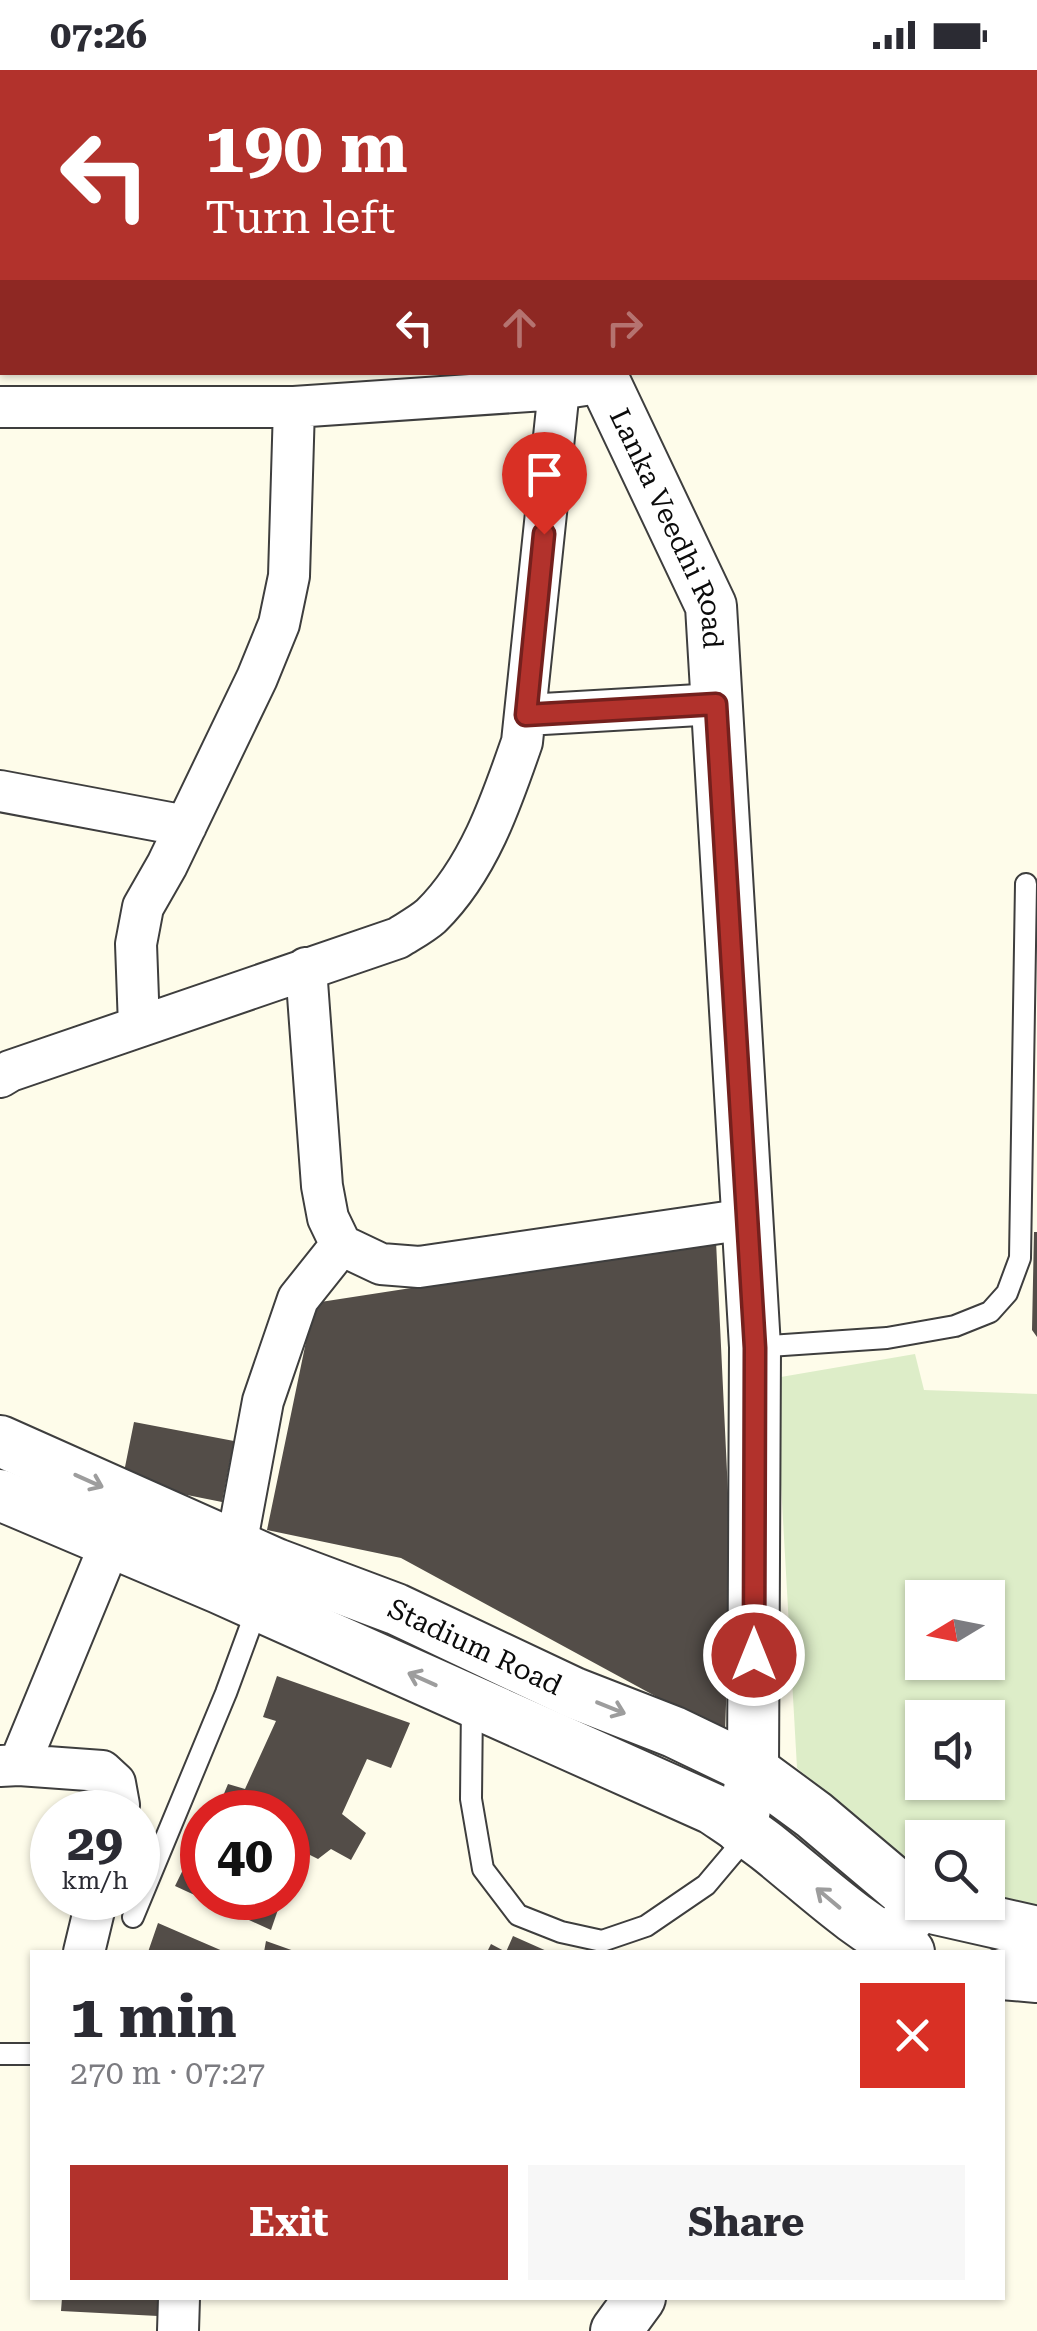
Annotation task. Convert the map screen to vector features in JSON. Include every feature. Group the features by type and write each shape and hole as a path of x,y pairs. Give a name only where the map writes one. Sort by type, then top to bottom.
{"street":[{"path":"0,407 294,407 587,381 522,742 496,813 456,886 429,918 398,938 0,1077"},
{"name":"Lanka Veedhi Road","path":"587,381 710,606 755,1348 753,1770 745,1832"},
{"path":"139,1026 136,944 143,906 186,826 279,624 290,576 294,407"},
{"path":"526,715 716,704"},
{"path":"0,790 186,826"},
{"path":"306,968 322,1186 328,1218 341,1245 381,1264 419,1267 748,1219"},
{"path":"236,1546 263,1402 298,1299 341,1245"},
{"name":"Stadium Road","path":"0,1441 236,1546 396,1609 753,1770 905,1892"},
{"name":"Stadium Road","path":"0,1495 713,1809 893,1949"},
{"path":"111,1542 10,1765 102,1771 116,1783 117,1790"},
{"path":"84,1950 92,1920"},
{"path":"893,1949 912,1920"},
{"name":"Stadium Road","path":"984,1920 1037,1932"},
{"path":"1005,1974 1037,1977"},
{"path":"178,2331 179,2300"},
{"path":"616,2331 639,2300"}],"lane":[{"path":"755,1348 887,1338 954,1326 990,1312 1007,1293 1020,1258 1026,884"},
{"path":"160,1852 258,1606"},
{"path":"472,1701 471,1799 483,1869 518,1915 561,1932 602,1941 646,1926 706,1885 745,1832"},
{"path":"0,2054 30,2054"}],"green space":[{"path":"915,1354 924,1390 1037,1394 1037,1906 1005,1900 1005,1820 905,1820 905,1859 895,1855 797,1768 775,1378"}],"building":[{"path":"1037,1232 1037,1337 1032,1330"},
{"path":"716,1241 731,1556 725,1734 401,1558 267,1530 314,1303"},
{"path":"134,1422 234,1441 222,1502 122,1482"},
{"path":"277,1676 410,1723 391,1768 367,1759 342,1814 366,1833 351,1860 331,1849 318,1859 310,1855 310,1790 226,1790 228,1784 245,1789 276,1721 263,1717"},
{"path":"249,1920 274,1920 271,1930"},
{"path":"158,1923 220,1950 149,1950"},
{"path":"513,1936 544,1950 507,1950"},
{"path":"266,1941 291,1950 264,1950"},
{"path":"62,2300 159,2300 158,2316 61,2311"}],"route":[{"path":"544,534 526,715 716,704 755,1348 754,1655"}]}
